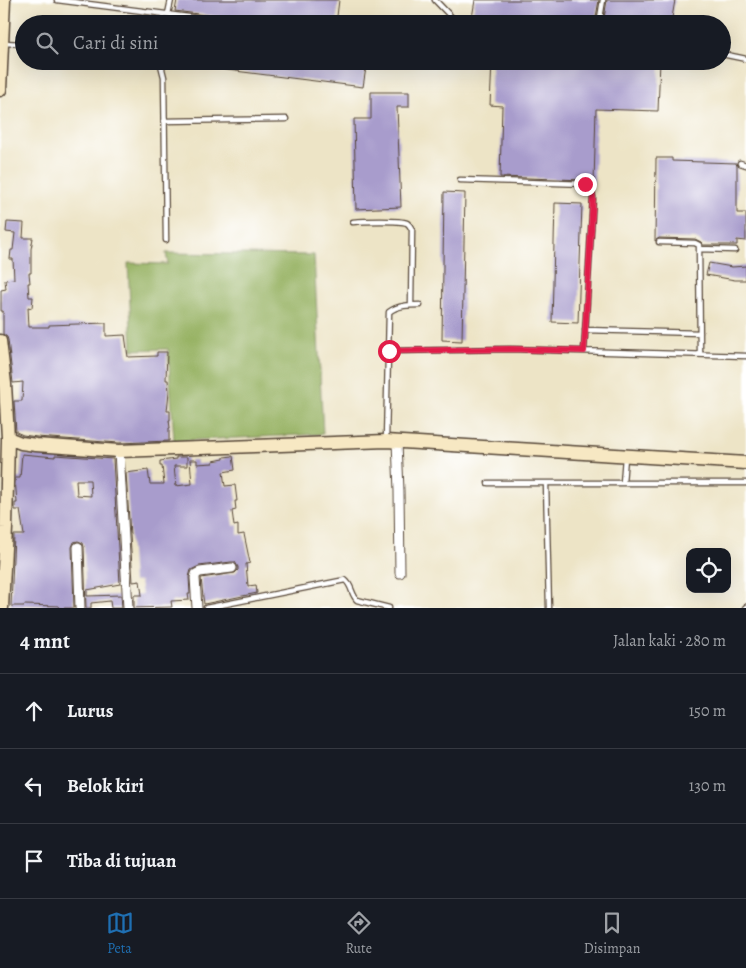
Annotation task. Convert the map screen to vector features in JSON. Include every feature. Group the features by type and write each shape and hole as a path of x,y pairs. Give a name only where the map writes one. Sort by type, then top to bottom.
{"street":[{"path":"0,90 4,0"},
{"path":"0,341 8,438 3,529 2,608"},
{"path":"8,438 36,445 119,452 391,441 746,463"},
{"path":"391,441 399,491 400,573"},
{"path":"119,452 128,608"},
{"path":"78,547 80,608"},
{"path":"197,608 196,574 232,568"}],"lane":[{"path":"57,0 176,15"},
{"path":"168,14 171,0"},
{"path":"435,0 449,15"},
{"path":"601,15 602,0"},
{"path":"1,42 15,43"},
{"path":"731,56 746,58"},
{"path":"162,70 164,76 166,240"},
{"path":"164,121 286,120"},
{"path":"740,163 746,164"},
{"path":"460,180 585,184 592,190 584,351"},
{"path":"353,222 399,222 410,226 412,230 411,305"},
{"path":"659,242 695,243 699,245 700,354"},
{"path":"700,249 735,250"},
{"path":"391,441 388,316 392,309 405,305 420,305"},
{"path":"585,330 700,333"},
{"path":"389,351 510,349 746,356"},
{"path":"623,483 626,456"},
{"path":"488,483 746,483"},
{"path":"546,483 548,608"},
{"path":"206,608 345,580 348,582 357,600 389,608"}],"green space":[{"path":"166,253 314,255 323,434 174,441 168,349 132,350 128,263 168,264"}],"building":[{"path":"177,0 339,0 337,15 206,15 175,11"},
{"path":"475,0 599,0 596,15 472,15"},
{"path":"607,0 675,0 672,15 604,15"},
{"path":"227,70 366,70 363,87"},
{"path":"492,70 660,70 658,111 596,109 594,183 585,180 500,177 502,106 490,105"},
{"path":"371,92 409,92 409,107 397,107 401,207 356,209 354,119 371,119"},
{"path":"656,158 672,158 672,161 736,163 737,213 746,213 746,241 737,240 737,245 703,245 695,239 659,238 655,241"},
{"path":"444,192 465,193 462,341 442,340"},
{"path":"555,203 582,204 578,323 552,322"},
{"path":"7,222 24,223 23,238 33,238 31,273 29,273 30,283 28,283 29,297 33,297 32,308 28,307 29,327 106,323 106,336 125,335 128,357 157,356 157,352 167,352 166,380 168,380 169,392 167,411 170,411 169,441 119,443 37,437 16,432 14,401 22,401 23,382 13,383 8,340 3,334 3,311 1,311 1,290 6,289 5,280 14,279 13,259 10,259 15,233 6,232"},
{"path":"709,263 732,267 746,266 746,280 706,275"},
{"path":"22,454 113,459 120,584 87,590 87,596 121,595 122,608 111,608 110,601 91,603 91,608 86,608 84,547 83,543 78,541 74,542 72,547 74,608 60,608 59,606 11,606 14,535 24,535 20,510 15,510 15,503 17,503 15,478 20,478","holes":["76,480 90,480 91,496 77,495"]},
{"path":"233,456 235,470 223,472 225,486 235,485 237,501 235,501 236,510 232,511 234,526 238,525 238,535 244,534 250,563 246,564 248,586 256,585 257,593 204,604 201,578 235,573 238,567 235,562 231,562 199,566 191,570 189,577 189,600 171,601 172,607 134,608 134,595 142,595 140,581 133,582 126,473 148,470 150,484 164,484 160,461 176,459 176,457 187,457 187,466 174,466 176,486 192,484 190,460 197,460 197,464 213,463 213,461 224,459 224,457"}],"route":[{"path":"389,351 510,349 584,351 593,197 592,190 585,184"}]}
